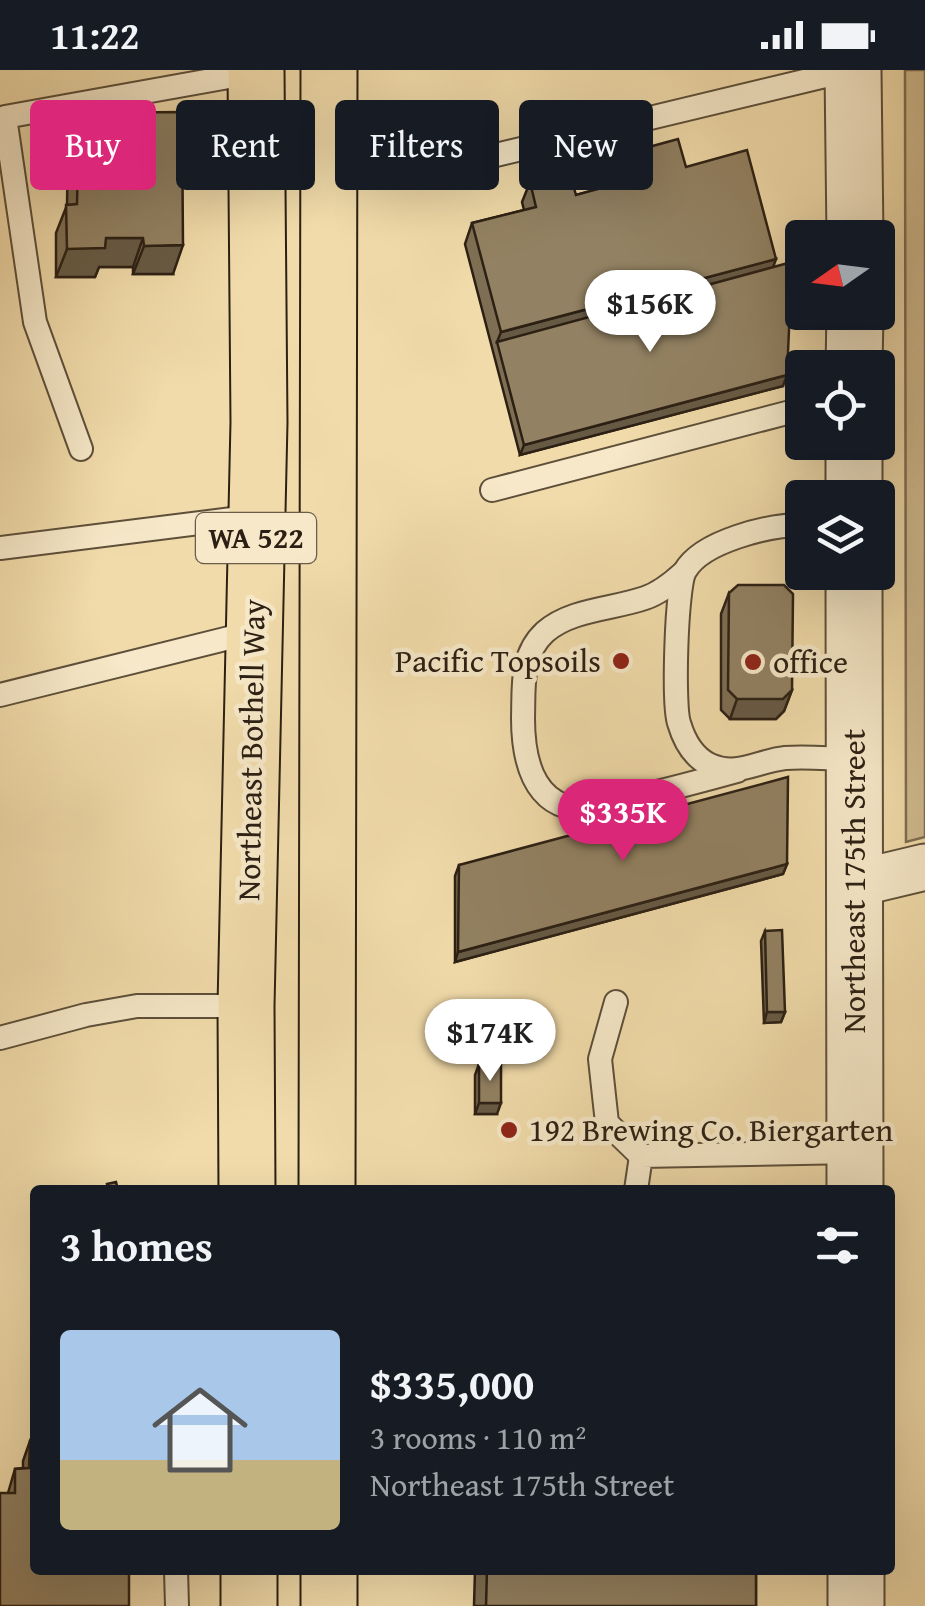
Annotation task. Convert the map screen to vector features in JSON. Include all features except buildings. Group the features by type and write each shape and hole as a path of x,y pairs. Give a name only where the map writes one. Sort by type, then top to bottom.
{"main road":[{"name":"WA 522","path":"327,1185 329,70"},
{"name":"Northeast Bothell Way","path":"247,1185 246,1006 258,422 256,71"},
{"path":"258,422 282,431 329,518"},
{"path":"249,1575 250,1606"},
{"path":"329,1575 329,1606"}],"street":[{"path":"852,70 855,220"},
{"name":"Northeast 175th Street","path":"854,590 855,1171"},
{"path":"854,884 925,867"},
{"path":"856,1575 856,1606"}],"lane":[{"path":"499,154 852,70"},
{"path":"81,449 35,322 5,117 256,71"},
{"path":"492,490 785,414"},
{"path":"0,548 256,516"},
{"path":"785,525 718,544 698,554 668,587 648,598 570,618 542,634 526,663 523,746 527,768 539,788 557,802 579,809 602,807 784,758 854,759"},
{"path":"683,573 678,597 677,718 687,746 708,764 738,771"},
{"path":"0,695 254,632"},
{"path":"616,1002 600,1059 607,1123 640,1156 855,1171"},
{"path":"0,1038 137,1006 246,1006"},
{"path":"637,1185 640,1156"},
{"path":"176,1575 176,1606"}],"shaded area":[{"path":"905,70 925,70 925,837 906,842"}],"place":[{"name":"Pacific Topsoils","path":"621,661"},
{"name":"office","path":"753,662"},
{"name":"192 Brewing Co. Biergarten","path":"509,1130"}]}
